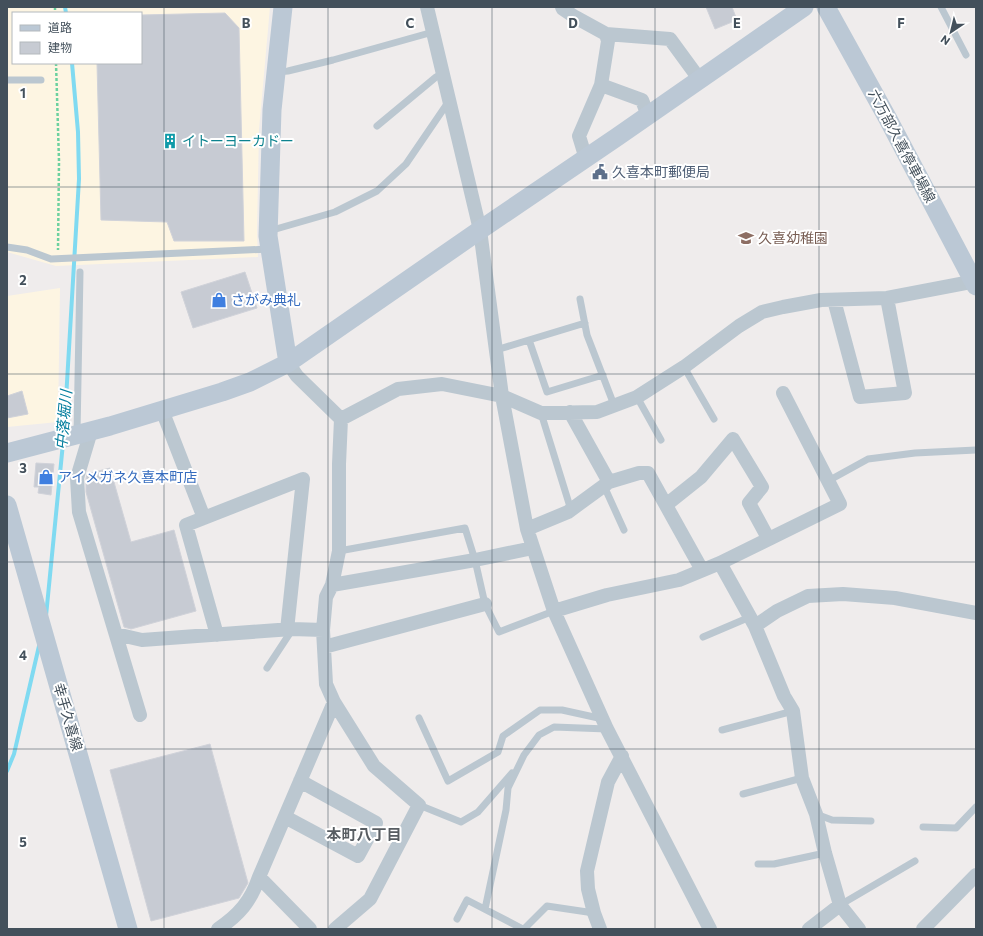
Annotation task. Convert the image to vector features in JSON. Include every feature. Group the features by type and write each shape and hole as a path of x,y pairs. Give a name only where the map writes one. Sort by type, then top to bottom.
{"street":[{"path":"283,7 272,110 269,240 288,363 297,376 341,419 338,464 339,551 332,585 326,597 322,630 326,684 334,702 374,766 419,805 370,899 335,929"},
{"path":"427,7 480,230 502,396 527,529 554,610 605,724 710,929"},
{"path":"562,7 575,18 606,34 670,39 700,80"},
{"path":"7,453 84,433 222,392 250,382 288,363 480,230 586,159 804,7"},
{"name":"六万部久喜停車場線","path":"826,7 975,283"},
{"path":"586,159 579,136 601,85 608,41 606,34"},
{"path":"601,85 642,100 648,116"},
{"path":"341,419 398,389 442,384 502,396 541,412 597,412 638,397 684,367 739,326 762,312 821,300 887,298 975,283"},
{"path":"834,300 860,397 905,393 887,298"},
{"path":"554,610 608,595 679,580 720,563 768,538 840,504 783,394"},
{"path":"162,410 204,518"},
{"path":"570,412 606,484"},
{"path":"84,433 77,478 79,512 140,715"},
{"path":"666,505 701,477 733,439 762,487 749,503 768,538"},
{"path":"527,529 571,510 606,484 639,473 648,473 702,570"},
{"path":"217,635 186,525 303,479 290,629"},
{"name":"幸手久喜線","path":"7,505 128,929"},
{"path":"332,585 475,560 533,548"},
{"path":"720,563 752,621 784,696 793,711 802,778 816,814 825,854 840,905 859,929"},
{"path":"752,621 808,596 843,594 895,598 976,613"},
{"path":"324,647 485,604"},
{"path":"116,634 142,640 290,629 322,630"},
{"path":"218,929 233,919 248,902 255,889 334,702"},
{"path":"600,929 588,890 587,871 608,782 622,756"},
{"path":"285,817 358,856 376,823 300,781"},
{"path":"922,929 976,875"},
{"path":"259,878 310,929"},
{"path":"809,929 840,905"}],"lane":[{"path":"941,7 966,55"},
{"path":"277,72 288,71 334,60 433,32"},
{"path":"377,126 436,77 443,73"},
{"path":"7,80 41,80"},
{"path":"7,247 26,250 51,259 269,240 335,212 377,191 406,164 449,101"},
{"path":"80,272 84,433"},
{"path":"580,298 587,335 614,405"},
{"path":"496,350 585,323"},
{"path":"529,340 547,392 603,376"},
{"path":"684,367 714,419"},
{"path":"638,397 661,440"},
{"path":"541,412 571,510"},
{"path":"828,481 868,459 914,453 976,450"},
{"path":"606,484 624,530"},
{"path":"339,551 465,528 475,560 485,604 499,632 554,610"},
{"path":"703,637 752,621"},
{"path":"267,668 290,629"},
{"path":"419,718 448,780 498,752 503,736 540,710 562,710 605,724"},
{"path":"722,730 793,711"},
{"path":"485,909 506,810 508,788 524,755 539,735 554,727 605,724"},
{"path":"419,805 461,822 478,812 519,766"},
{"path":"743,794 802,778"},
{"path":"923,827 956,828 976,807"},
{"path":"816,814 832,820 870,821"},
{"path":"758,864 774,864 825,854"},
{"path":"840,905 915,861"},
{"path":"457,919 467,900 524,929 547,906 594,913"}],"path":[{"path":"56,64 59,161 58,250"}],"shaded area":[{"path":"7,7 270,7 259,130 258,257 56,266 7,252"},
{"path":"60,288 58,422 7,427 7,296"}],"building":[{"path":"706,7 732,7 737,20 715,29"},
{"name":"イトーヨーカドー","path":"225,13 239,28 244,241 174,241 167,222 101,220 97,64 142,64 142,15"},
{"name":"さがみ典礼","path":"245,272 257,308 193,328 181,292"},
{"path":"22,391 28,414 7,418 7,396"},
{"path":"36,463 54,464 51,495 38,493 39,487 34,487"},
{"path":"110,468 131,542 174,530 196,611 131,629 124,627 86,492 87,474"},
{"path":"210,744 248,883 239,898 151,921 110,770"}],"waterway":[{"name":"中落堀川","path":"65,7 66,12"},
{"name":"中落堀川","path":"64,433 79,179 78,132 72,64"},
{"name":"中落堀川","path":"46,616 63,443"},
{"name":"中落堀川","path":"7,771 14,754 39,646"}],"place":[{"name":"イトーヨーカドー","path":"170,141"},
{"name":"久喜本町郵便局","path":"600,172"},
{"name":"久喜幼稚園","path":"746,238"},
{"name":"さがみ典礼","path":"219,300"},
{"name":"アイメガネ久喜本町店","path":"46,477"}],"district":[{"name":"本町八丁目","path":"364,835"}]}
